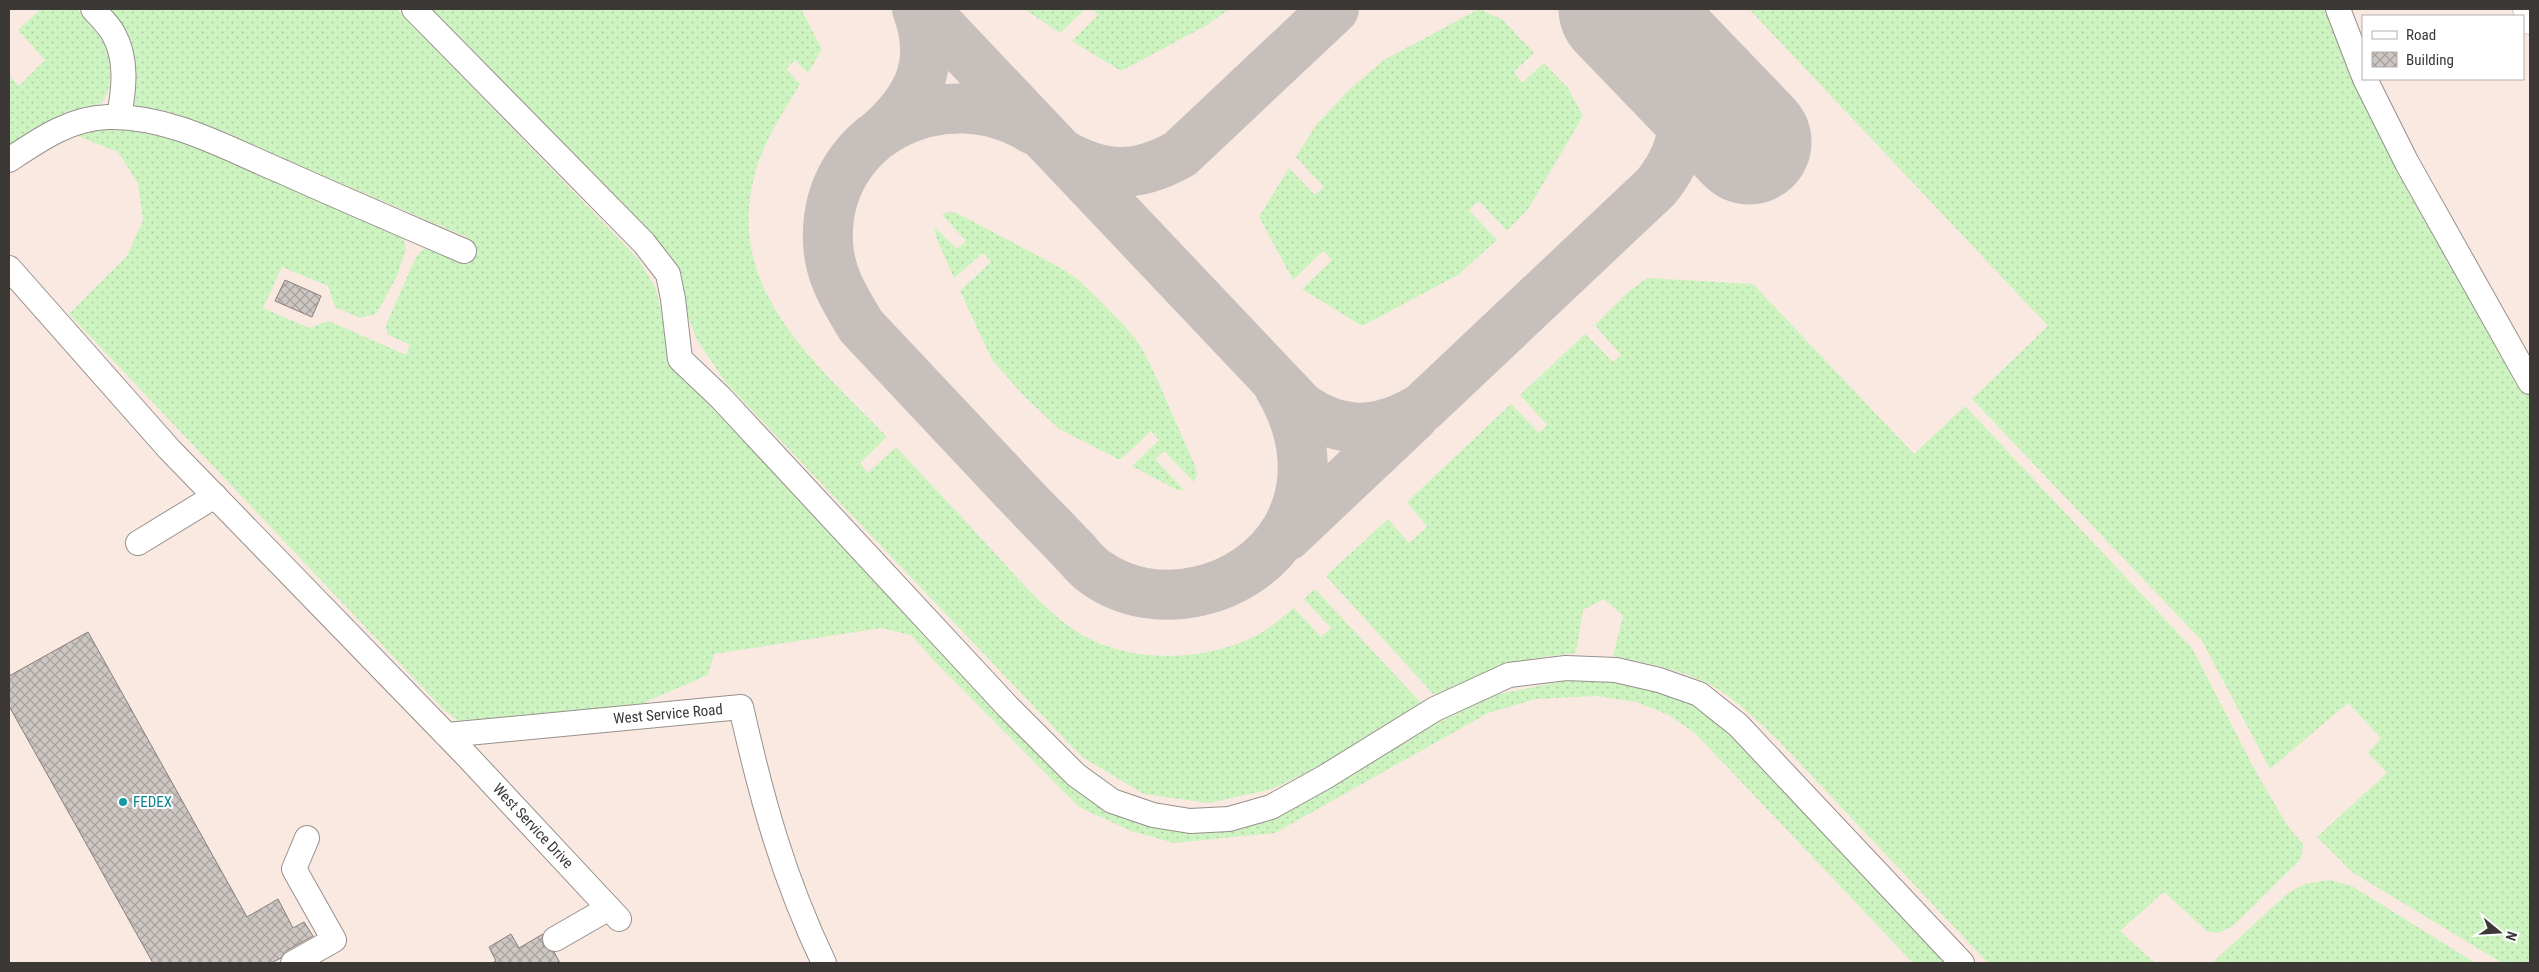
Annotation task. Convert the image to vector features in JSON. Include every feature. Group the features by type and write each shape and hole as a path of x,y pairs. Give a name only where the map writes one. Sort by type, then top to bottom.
{"main road":[{"path":"2527,9 2530,20"}],"street":[{"path":"93,9 113,33 124,62 124,91 119,117"},
{"path":"414,9 644,243 668,274 680,359 721,398 1008,707 1076,775 1112,801 1153,815 1190,820 1229,819 1271,807 1325,777 1435,709 1509,675 1566,668 1616,670 1659,680 1699,694 1738,725 1962,963"},
{"path":"2338,9 2362,71"},
{"path":"2366,80 2407,163 2530,382"},
{"path":"9,160 48,134 81,120 119,117 146,119 207,140 464,251"},
{"name":"West Service Drive","path":"9,268 169,448 447,735 614,913 555,939"},
{"path":"138,543 215,496"},
{"name":"West Service Road","path":"447,735 740,707 772,836 793,894 824,963"},
{"path":"293,963 334,940 294,869 307,838"}],"shaded area":[{"path":"9,9 2530,9 2530,963 9,963"}],"green space":[{"path":"41,9 77,9 93,26 108,53 110,74 107,94 100,104 68,113 9,150 9,76 19,86 45,60 18,30"},
{"path":"101,9 397,9 639,260 656,289 670,351 1094,794 1234,825 1494,695 1573,679 1630,683 1689,700 1735,730 1957,963 1913,963 1696,734 1669,715 1636,702 1597,696 1536,699 1488,713 1275,833 1174,843 1131,831 1079,807 937,664 911,635 881,628 714,654 708,675 627,710 461,723 443,709 69,314 127,256 143,220 138,183 118,152 70,133 97,123 182,139 401,231 406,249 397,276 376,314 360,318 335,307 328,286 282,267 263,308 309,328 329,321 406,355 410,345 387,334 386,325 415,259 422,250 432,246 462,255 469,238 202,124 136,106 131,97"},
{"path":"430,9 801,9 822,49 808,73 795,60 786,69 800,84 771,133 758,164 749,207 751,246 762,283 780,317 803,348 830,379 887,437 860,463 868,473 896,447 1038,600 1070,627 1091,639 1114,648 1139,654 1164,656 1190,655 1239,643 1261,633 1294,608 1321,637 1331,628 1304,599 1315,589 1422,704 1342,756 1272,789 1209,803 1144,794 1082,757 726,383 697,340 676,285"},
{"path":"1024,9 1085,9 1060,33"},
{"path":"1093,9 1229,9 1207,25 1121,71 1072,41 1098,15"},
{"path":"1479,9 1503,20 1534,53 1514,72 1522,83 1544,63 1568,88 1583,116 1528,209 1507,231 1479,201 1469,210 1497,240 1458,275 1362,326 1302,289 1332,260 1323,251 1293,280 1259,217 1289,168 1315,195 1324,187 1296,157 1316,125 1349,90 1384,60"},
{"path":"1749,9 2330,9 2362,73 2362,80 2366,80 2472,291 2530,397 2530,963 2502,963 2352,872 2317,837 2387,773 2368,753 2381,738 2348,703 2270,769 2202,641 1972,399 2048,326"},
{"path":"947,212 957,213 1061,268 1079,280 1121,322 1140,345 1152,368 1196,468 1197,475 1194,482 1164,451 1155,459 1184,490 1177,490 1132,466 1159,440 1151,431 1120,460 1059,429 1024,396 992,360 960,291 991,262 983,253 954,278 937,240 934,226 957,249 966,241 942,215"},
{"path":"1647,278 1753,284 1914,454 1965,406 2192,648 2257,774 2287,825 2303,844 2301,859 2234,925 2219,933 2207,931 2164,892 2120,931 2155,963 1988,963 1777,739 1736,703 1709,684 1686,674 1613,656 1623,616 1604,599 1583,610 1576,653 1536,658 1501,667 1434,695 1326,576 1388,519 1409,543 1427,527 1407,502 1511,404 1539,433 1547,425 1520,395 1585,334 1613,362 1621,355 1595,325 1627,293"},
{"path":"2330,880 2352,886 2475,963 2212,963 2288,893 2305,884"}],"building":[{"path":"285,280 321,296 312,317 275,301"},
{"name":"FEDEX","path":"88,632 247,917 278,899 293,928 304,922 313,936 286,951 281,958 271,963 153,963 9,706 9,676"},
{"path":"511,934 519,948 543,934 543,946 554,952 560,963 492,963 496,961 489,947"}],"taxiway":[{"path":"883,131 907,104 921,76 925,61 925,45 923,27 917,9"},
{"path":"924,9 1301,407 1331,423 1362,428 1392,422 1423,407 1656,187 1678,150 1682,132 1682,114 1673,79 1652,42"},
{"path":"1062,154 1093,168 1121,172 1149,168 1180,154 1334,9"},
{"path":"1034,130 999,114 963,109 928,112 895,124 867,144 845,171 832,204 828,242 831,265 835,276 861,326 1016,491 1089,567 1119,585 1145,593 1172,595 1199,591 1225,583 1249,569 1270,552 1286,530 1295,512 1300,494 1303,476 1300,439 1295,421 1279,387"},
{"path":"1287,536 1414,416"}],"runway":[{"path":"1621,9 1749,142"}],"place":[{"name":"FEDEX","path":"123,802"}]}
